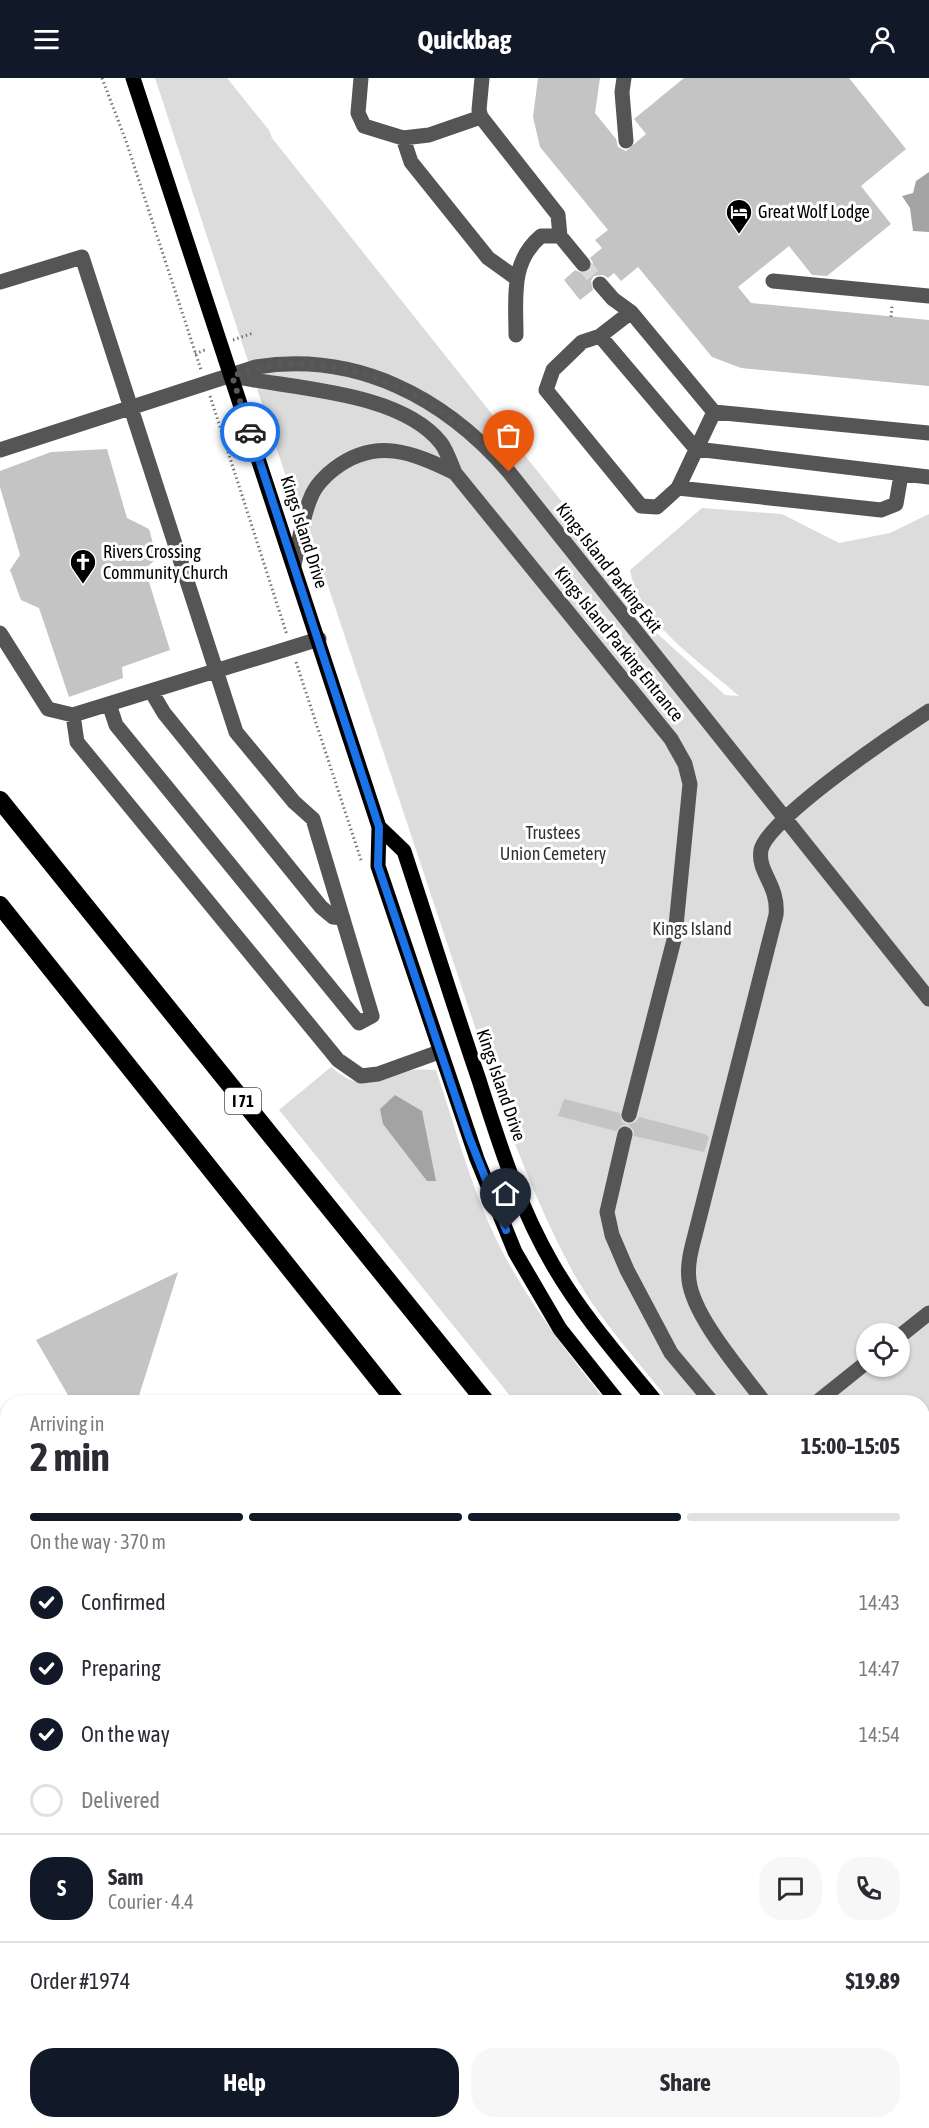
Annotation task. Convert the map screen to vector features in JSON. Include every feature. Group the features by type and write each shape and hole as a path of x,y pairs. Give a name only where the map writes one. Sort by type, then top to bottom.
{"highway":[{"name":"I 71","path":"0,800 480,1395"},
{"path":"0,905 390,1395"}],"main road":[{"name":"Kings Island Drive","path":"133,78 379,827 378,866 477,1159 516,1252 560,1329 612,1395"},
{"name":"Kings Island Drive","path":"379,827 404,851 495,1130 518,1194 536,1233 553,1265 600,1336 650,1395"}],"lane":[{"path":"361,78 358,113 364,126 403,138 429,135 481,117"},
{"path":"482,78 479,110 481,117 558,215 560,236 583,264"},
{"path":"624,78 622,92 627,141"},
{"path":"403,138 411,162 488,258 516,278"},
{"path":"516,335 516,278 528,247 541,236 560,236"},
{"path":"0,282 82,257 236,732 294,802 313,819 372,1016 359,1023 116,725 109,704"},
{"path":"773,281 929,296"},
{"path":"600,284 613,299 631,312 714,412 929,433"},
{"path":"631,312 600,336 582,342 553,370 546,390 640,506 657,507 678,488 714,412"},
{"path":"600,336 696,449 929,477"},
{"name":"Kings Island Parking Exit","path":"0,450 256,367 285,363 346,369 408,390 467,428 509,472 929,999"},
{"name":"Kings Island Parking Entrance","path":"232,376 268,384 342,393 384,407 415,422 441,443 455,473 671,739 684,764 690,784 675,936 629,1115"},
{"path":"294,564 311,496 327,474 348,458 373,450 398,451 421,456 455,473"},
{"path":"678,488 881,510 897,504 902,475"},
{"path":"0,633 48,709 73,715 319,639"},
{"path":"151,691 164,713 321,907 333,917 343,918"},
{"path":"759,1395 709,1325 693,1294 688,1270 694,1234 776,915 776,895 762,868 761,850 764,841 784,819 877,745 929,711"},
{"path":"73,715 77,742 286,999 350,1071 361,1076 378,1074 440,1052"},
{"path":"625,1134 607,1212 612,1235 627,1270 666,1344 706,1395"},
{"path":"910,1328 929,1312"},
{"path":"825,1395 856,1371"}],"path":[{"path":"102,78 126,141 195,354"},
{"path":"214,408 283,622"}],"green space":[{"name":"Kings Island","path":"155,78 227,78 269,130 272,138 574,517 575,523 649,626 725,695 739,696 690,655 659,624 646,608 636,589 630,570 702,508 782,514 839,543 890,533 929,514 929,1395 664,1395 595,1308 574,1274 530,1181 507,1123 314,544 288,483"},
{"path":"331,1067 343,1076 362,1083 413,1070 436,1070 471,1177 487,1219 507,1261 547,1324 601,1395 509,1395 279,1110"}],"shaded area":[{"path":"929,172 929,232 913,231 910,208 902,196 913,193 916,181"},
{"path":"395,1095 422,1111 436,1181 427,1181 383,1124 380,1109"}],"building":[{"name":"Great Wolf Lodge","path":"538,78 600,78 595,113 616,139 618,147 626,151 646,134 634,119 684,78 849,78 906,149 861,186 891,224 827,276 812,275 789,246 738,287 751,303 929,320 929,386 741,368 712,357 638,267 621,281 614,273 608,278 603,275 594,276 591,281 593,290 580,300 564,280 575,270 584,274 590,271 593,263 590,258 602,248 595,240 608,230 540,147 533,117"},
{"name":"Rivers Crossing Community Church","path":"107,449 127,518 149,529 157,558 145,569 170,650 122,667 123,678 69,697 39,608 21,600 10,570 20,555 0,487 0,471 51,452"},
{"path":"564,1099 620,1113 622,1122 627,1125 622,1125 616,1131 558,1116"},
{"path":"639,1117 709,1137 704,1152 634,1136 634,1131 627,1125 636,1122"},
{"path":"178,1272 139,1395 68,1395 36,1340"}],"tunnel":[{"path":"583,264 600,284"}],"way so far":[{"path":"250,432 232,376 256,367 285,363 346,369 408,390 436,407 467,428 509,472"}],"place":[{"name":"Great Wolf Lodge","path":"739,235"},
{"name":"Rivers Crossing Community Church","path":"83,585"}],"route":[{"path":"250,432 379,827 378,866 469,1137 506,1230"}],"park label":[{"name":"Trustees Union Cemetery","path":"553,843"}]}
